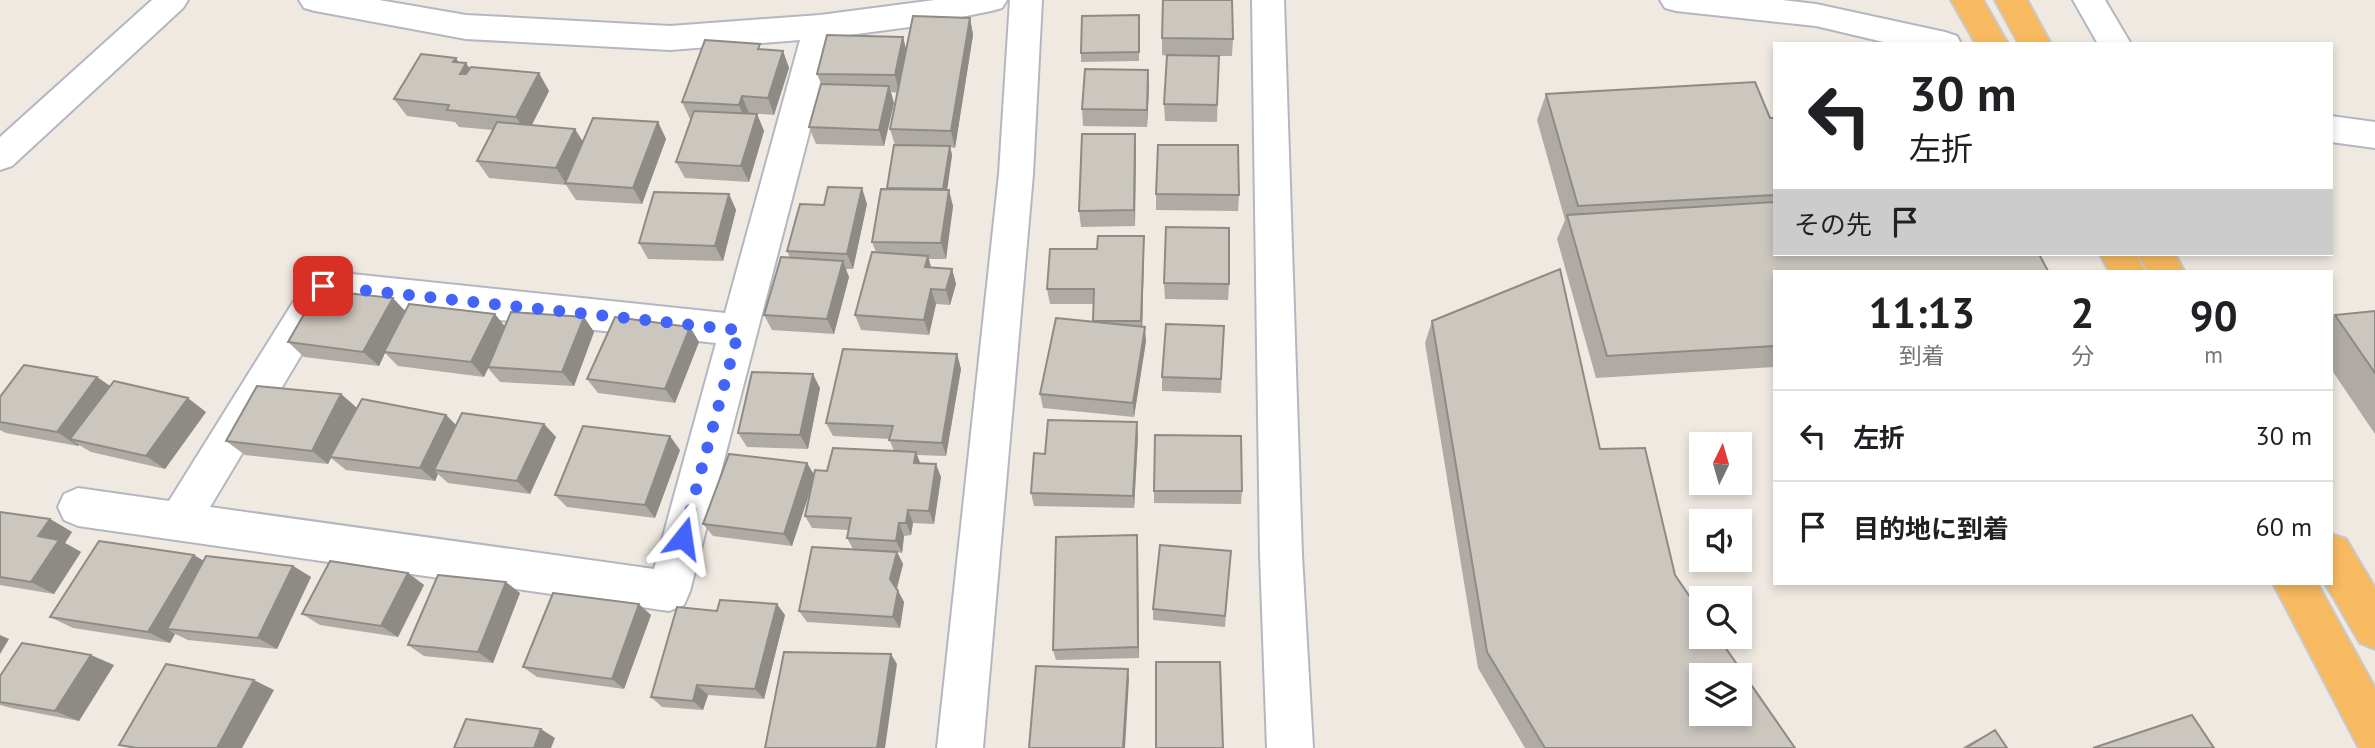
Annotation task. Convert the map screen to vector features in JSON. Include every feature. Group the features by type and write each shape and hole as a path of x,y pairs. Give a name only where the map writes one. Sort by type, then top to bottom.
{"highway":[{"path":"1967,0 1991,42"},
{"path":"2011,0 2034,42"},
{"path":"2333,556 2375,628"},
{"path":"2295,585 2375,733"}],"street":[{"path":"0,157 172,0"},
{"path":"315,0 466,27 657,37 820,27 917,15 991,0"},
{"path":"960,748 1016,174 1026,0"},
{"path":"1268,0 1280,555 1290,748"},
{"path":"1676,0 1816,15 1936,42"},
{"path":"2089,0 2114,42"},
{"path":"78,507 670,590 820,27"},
{"path":"2333,130 2375,135"},
{"path":"179,522 323,286 739,330"}],"building":[{"path":"1163,0 1232,0 1233,39 1162,38"},
{"path":"1139,15 1139,52 1081,53 1082,16"},
{"path":"913,16 970,18 951,131 890,129"},
{"path":"827,35 903,37 895,75 817,74"},
{"path":"705,40 760,44 758,49 783,51 768,98 742,96 739,105 682,102"},
{"path":"421,54 456,58 453,62 466,63 460,74 466,74 471,67 539,73 516,117 447,110 449,105 394,99"},
{"path":"1167,55 1219,56 1217,105 1164,104"},
{"path":"1085,69 1148,70 1147,110 1082,109"},
{"path":"1755,82 1770,118 1773,118 1773,195 1578,206 1546,94"},
{"path":"821,84 889,86 879,130 809,127"},
{"path":"694,111 757,114 741,166 676,162"},
{"path":"593,118 658,122 633,188 565,183"},
{"path":"497,122 575,129 556,168 477,161"},
{"path":"1082,134 1135,134 1134,210 1079,211"},
{"path":"894,145 950,146 943,189 887,188"},
{"path":"1158,145 1238,145 1239,195 1156,194"},
{"path":"828,187 862,188 847,254 787,251 800,204 824,205"},
{"path":"881,189 949,190 941,243 872,242"},
{"path":"654,192 729,194 715,246 639,243"},
{"path":"1773,202 1773,256 2040,256 2047,270 1773,270 1773,346 1607,356 1567,215"},
{"path":"1166,227 1229,228 1229,284 1164,283"},
{"path":"1098,236 1144,236 1141,321 1093,321 1094,289 1047,289 1050,249 1097,249"},
{"path":"872,252 928,256 925,267 952,269 946,290 931,289 924,320 855,315"},
{"path":"781,257 843,261 827,319 764,315"},
{"path":"1560,269 1600,449 1645,448 1675,575 1689,595 1689,649 1726,649 1736,663 1689,663 1689,726 1752,726 1752,686 1795,748 1545,748 1487,652 1432,321"},
{"path":"318,290 393,298 363,352 288,342"},
{"path":"409,304 495,314 471,362 384,352"},
{"path":"2375,311 2375,373 2335,315"},
{"path":"511,312 584,317 562,372 488,367"},
{"path":"615,317 690,327 665,389 587,379"},
{"path":"1056,318 1145,327 1133,403 1040,394"},
{"path":"1166,324 1224,326 1221,379 1162,377"},
{"path":"843,349 957,354 942,443 889,440 893,426 826,423"},
{"path":"24,365 97,377 57,432 0,422 0,397"},
{"path":"752,372 813,374 800,435 738,433"},
{"path":"114,381 188,398 146,456 70,439"},
{"path":"257,386 341,394 312,451 226,441"},
{"path":"362,399 446,415 420,468 330,457"},
{"path":"462,413 544,424 517,481 434,470"},
{"path":"1048,420 1137,422 1133,496 1031,493 1034,453 1045,454"},
{"path":"583,426 670,436 645,505 555,495"},
{"path":"1155,435 1241,436 1242,491 1154,491"},
{"path":"833,448 916,452 914,463 936,464 929,511 908,510 906,523 899,523 896,541 847,538 851,518 805,516 815,470 827,471"},
{"path":"729,454 807,463 784,534 703,524"},
{"path":"0,512 50,519 38,536 59,540 31,582 0,577"},
{"path":"1137,535 1138,647 1053,650 1056,537"},
{"path":"99,541 194,555 148,632 50,617"},
{"path":"1160,545 1231,551 1225,616 1153,609"},
{"path":"812,547 897,552 890,579 898,591 893,617 799,611"},
{"path":"206,556 293,566 258,638 167,629"},
{"path":"330,561 408,573 381,626 302,614"},
{"path":"438,575 506,582 478,652 408,645"},
{"path":"553,593 639,604 612,679 523,667"},
{"path":"720,600 777,604 755,689 697,685 693,701 651,697 677,607 717,611"},
{"path":"22,643 91,655 55,711 0,702 0,676"},
{"path":"784,652 891,654 877,748 765,748"},
{"path":"1156,662 1220,662 1223,748 1156,748"},
{"path":"166,664 254,680 217,748 137,748 119,745"},
{"path":"1036,666 1128,669 1123,748 1029,748"},
{"path":"2192,715 2214,748 2093,748"},
{"path":"466,719 541,729 534,748 454,748"},
{"path":"1995,730 2007,748 1966,748"}],"route":[{"path":"323,286 739,330 683,538"}]}
